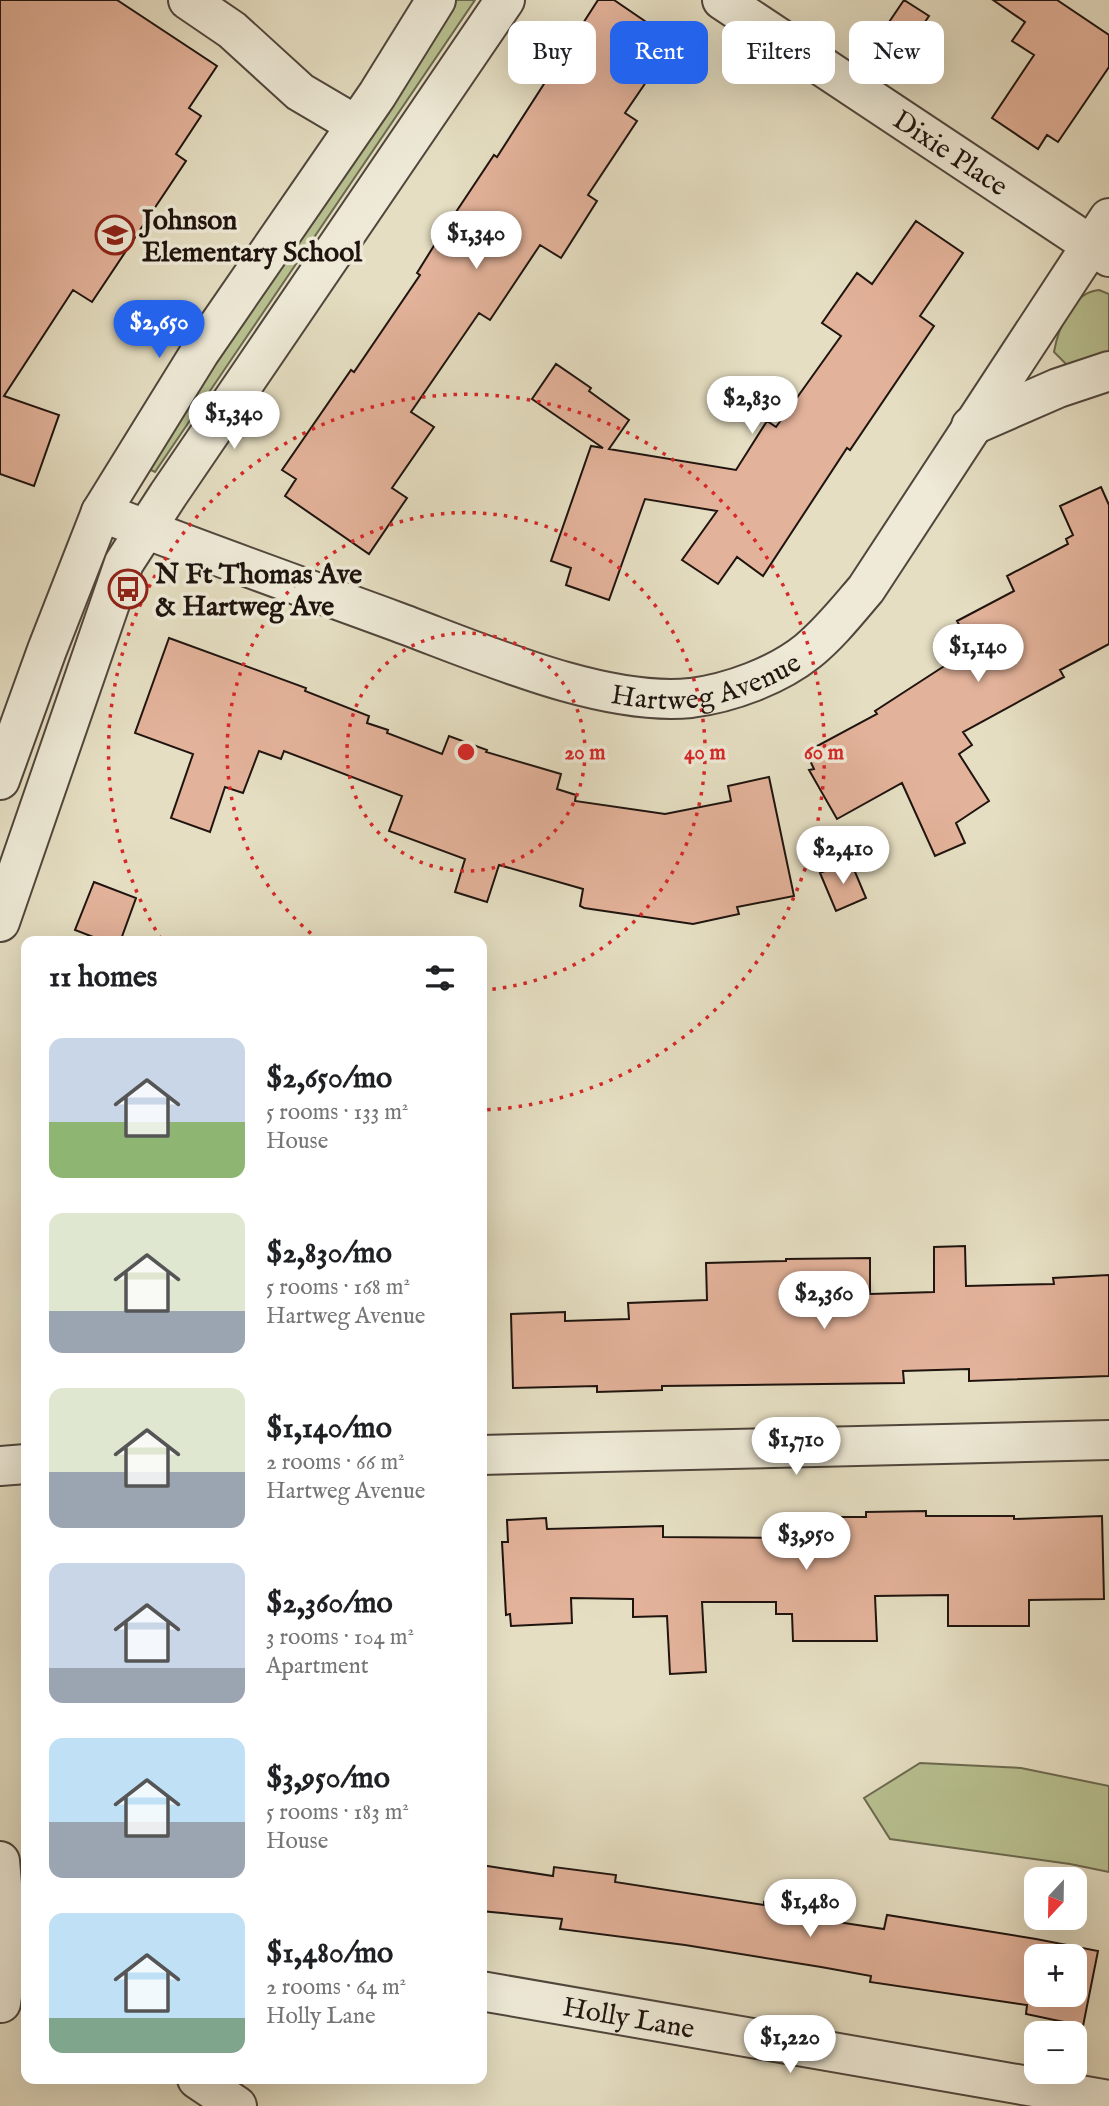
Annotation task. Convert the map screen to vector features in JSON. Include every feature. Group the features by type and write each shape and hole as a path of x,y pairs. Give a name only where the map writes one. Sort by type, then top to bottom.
{"street":[{"path":"188,0 232,30 300,92 356,125"},
{"path":"0,780 101,512 200,352 356,125 436,0"},
{"path":"0,922 124,563 505,0"},
{"name":"Dixie Place","path":"722,0 853,89 1103,240"},
{"name":"Hartweg Avenue","path":"101,512 536,672 643,698 692,697 733,688 785,667 807,652 866,589 971,426 1103,240"},
{"path":"971,426 1058,388 1109,371"},
{"path":"487,1455 1109,1440"},
{"path":"0,1466 21,1464"},
{"path":"0,1861 8,1954 0,2003 21,2008"},
{"name":"Holly Lane","path":"487,1992 1109,2100"},
{"path":"204,2084 237,2106"}],"green space":[{"path":"448,0 475,0 155,472 136,463"},
{"path":"1099,290 1109,294 1109,355 1070,368 1054,352 1059,333 1074,304 1089,292"},
{"path":"920,1763 1021,1768 1109,1786 1109,1872 890,1839 864,1798"}],"building":[{"path":"0,0 117,0 217,66 189,108 201,116 176,154 186,161 92,302 73,290 4,396 59,415 34,486 0,474"},
{"path":"598,0 614,0 645,21 610,21 610,84 645,84 625,113 637,121 588,195 597,201 561,258 540,245 490,320 479,313 411,412 434,427 392,488 407,498 369,554 285,496 296,479 282,470 351,370 354,372 420,275 417,273 440,236 494,155 497,157 544,84 596,84 596,21 584,21"},
{"path":"904,0 929,16 926,21 890,21"},
{"path":"993,0 1057,0 1109,35 1109,67 1058,142 1047,135 1038,149 992,118 1034,55 1012,41 1025,22"},
{"path":"916,221 963,253 920,316 934,326 850,450 847,448 763,576 737,557 718,584 682,560 717,511 645,499 609,600 566,585 571,568 551,561 591,446 603,448 532,399 556,364 591,388 589,391 629,420 609,449 736,470 767,421 776,427 841,336 822,323 857,273 872,284"},
{"path":"1101,487 1109,505 1109,644 1060,670 1064,677 963,732 972,745 959,754 989,801 956,823 965,843 935,856 902,783 837,819 809,770 814,769 806,752 877,714 875,711 952,661 945,648 966,637 957,621 1014,591 1007,576 1068,544 1066,539 1073,535 1060,506"},
{"path":"169,638 306,688 305,691 369,716 367,723 388,730 387,733 442,754 449,736 487,750 486,752 561,774 557,789 576,795 575,801 665,814 731,801 728,786 769,777 794,896 737,907 739,914 693,924 584,908 580,906 583,889 499,865 487,902 455,892 465,859 389,831 402,796 284,751 281,759 259,751 243,793 225,787 210,832 171,818 193,754 135,733"},
{"path":"850,860 866,898 836,911 820,873"},
{"path":"94,882 136,898 122,936 90,936 75,930"},
{"path":"965,1246 966,1286 1054,1284 1053,1278 1109,1275 1109,1376 969,1381 969,1369 903,1371 904,1383 662,1386 662,1390 597,1392 597,1386 513,1388 511,1314 565,1312 565,1321 629,1319 628,1303 707,1300 706,1263 870,1258 870,1294 934,1292 934,1247"},
{"path":"926,1511 926,1516 1014,1516 1014,1519 1102,1516 1104,1599 1029,1600 1029,1626 948,1626 948,1595 875,1596 877,1641 793,1641 792,1614 776,1614 776,1602 702,1602 706,1672 670,1674 667,1616 633,1617 633,1599 571,1598 572,1623 511,1626 510,1614 506,1615 502,1542 508,1542 507,1520 546,1518 547,1529 663,1526 663,1537 791,1538 791,1517 866,1517 866,1512"},
{"path":"487,1866 553,1876 554,1867 616,1875 615,1882 764,1905 764,1902 826,1911 824,1920 884,1929 887,1915 1062,1944 1024,1944 1024,2005 870,1982 871,1976 821,1967 685,1945 560,1929 562,1919 487,1912"},
{"path":"1087,1949 1098,1951 1087,2006"},
{"path":"1027,2007 1087,2007 1084,2021 1059,2021 1026,2014"}],"place":[{"name":"Johnson Elementary School","path":"115,235"},
{"name":"N Ft Thomas Ave & Hartweg Ave","path":"128,589"}]}
